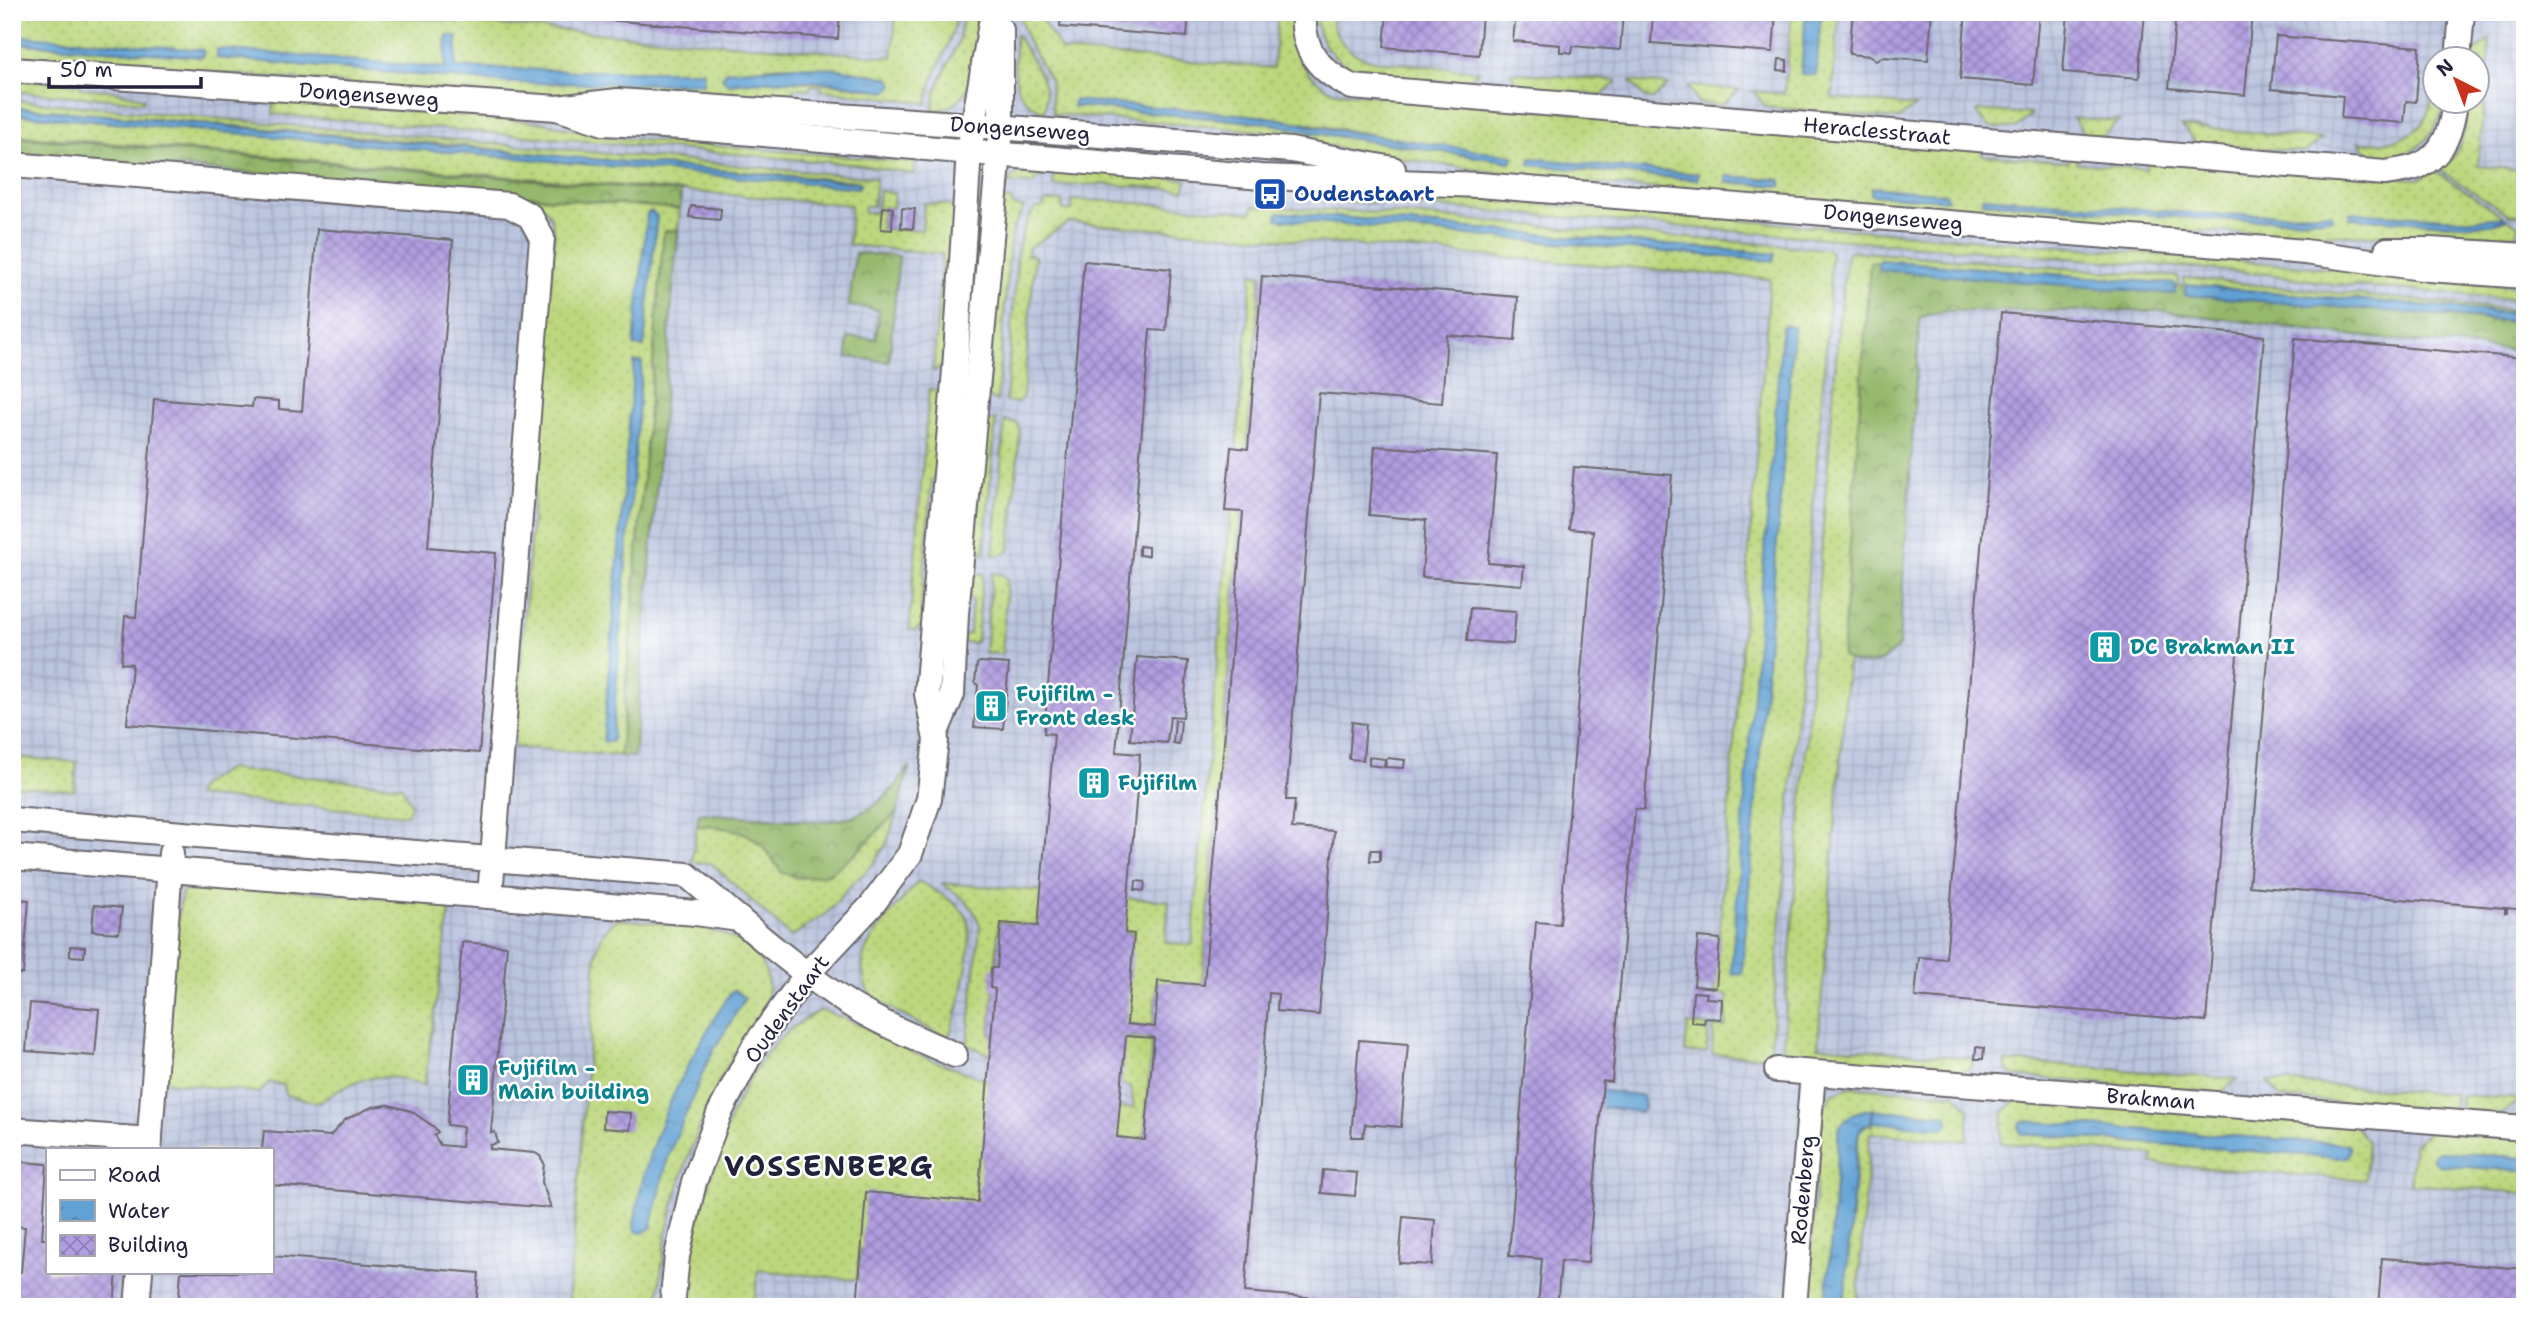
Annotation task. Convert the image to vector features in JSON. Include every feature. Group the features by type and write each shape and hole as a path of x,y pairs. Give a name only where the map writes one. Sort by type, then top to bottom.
{"street":[{"name":"Oudenstaart","path":"943,645 955,370 969,151 993,12"},
{"name":"Oudenstaart","path":"672,1307 677,1256 694,1182 719,1114 755,1045 807,975 872,905 909,854 929,799 936,732 927,694 943,645 1001,128 1001,12"},
{"name":"Heraclesstraat","path":"1304,12 1303,23 1308,47 1317,63 1332,78 1352,88 2385,173 2419,166 2441,149 2452,127 2453,116"},
{"path":"2459,46 2462,12"},
{"name":"Dongenseweg","path":"12,70 557,108 618,101 972,125 1291,150 1480,185"},
{"name":"Dongenseweg","path":"557,108 604,122 1261,177 1480,185 2305,252 2429,269 2525,276"},
{"path":"12,165 509,205 530,216 542,238 490,896"},
{"name":"Dongenseweg","path":"2305,252 2430,250 2525,256"},
{"path":"12,820 687,875 807,975 857,1008 955,1055"},
{"path":"12,1130 149,1145 173,833"},
{"path":"12,857 739,919"},
{"name":"Brakman","path":"1777,1070 2525,1128"},
{"name":"Rodenberg","path":"1794,1307 1813,1073"},
{"path":"137,1307 139,1274"}],"shaded area":[{"path":"12,12 2525,12 2525,1307 12,1307"}],"green space":[{"path":"12,12 337,12 892,57 896,12 920,15 926,12 957,12 927,103 822,90 822,86 811,85 810,89 793,88 792,94 738,95 737,99 529,96 388,87 12,56 12,43 202,57 203,51 12,35","holes":["448,36 457,37 455,67 704,71 703,84 511,83 217,58 218,49 445,68","778,66 861,73 889,78 893,85 886,92 807,82 728,84 725,72"]},
{"path":"964,12 979,12 973,74 960,99 949,107 933,111 936,90 959,41"},
{"path":"1018,12 1043,12 1043,22 1062,51 1273,68 1278,12 1293,12 1294,38 1300,60 1314,78 1335,92 1982,147 1982,155 2069,162 2071,155 2077,157 2076,163 2146,169 2147,161 2419,179 2435,171 2505,217 2475,220 2392,215 2397,220 2468,225 2496,223 2508,219 2518,225 2517,235 2443,234 2424,237 2183,231 1551,180 1360,153 1261,131 1053,114 1050,80 1028,42","holes":["1073,105 1197,110 1269,117 1453,148 1512,162 1315,133 1268,123","1531,158 1698,174 1697,180 1578,170","1726,176 1780,180 1781,186 1726,182","1983,197 2219,215 2331,213 2332,219 2221,220 1982,202"]},
{"path":"1315,12 1330,12 1335,30 1344,45 1366,59 1479,71 1465,83 1371,75 1350,67 1333,55 1321,37"},
{"path":"1792,12 1806,12 1801,73 1816,75 1821,12 1839,12 1832,98 1915,106 1899,119 1766,107 1753,91 1784,94"},
{"path":"1017,35 1043,82 1046,92 1044,112 1032,106 1019,90 1015,71"},
{"path":"1510,72 1617,82 1602,95 1519,88"},
{"path":"12,79 80,84 80,88 108,90 144,98 143,102 12,91"},
{"path":"1631,82 1668,85 1653,99 1646,98"},
{"path":"1688,86 1739,90 1722,105 1698,103"},
{"path":"12,100 876,178 873,206 864,206 864,213 877,212 879,191 894,193 893,208 883,207 881,229 922,230 924,203 949,205 957,212 943,366 933,371 942,254 849,245 851,205 12,135 12,114 858,188 859,181 12,107"},
{"path":"274,100 540,122 607,137 914,162 914,174 861,165 273,114"},
{"path":"1978,110 2031,115 2016,128 1988,127 1976,112"},
{"path":"2440,116 2420,145 2398,157 2371,157 2359,142 2400,139 2411,134 2426,117"},
{"path":"2466,116 2483,116 2478,166 2525,170 2525,214 2510,215 2438,169 2448,163 2458,150"},
{"path":"2073,118 2119,121 2103,136 2085,134"},
{"path":"2182,126 2322,139 2305,152 2196,143"},
{"path":"12,137 681,192 680,209 12,153"},
{"path":"1055,164 1187,180 1184,190 1103,184 1056,186 1053,185"},
{"path":"1041,165 1040,177 1033,184 1007,183 1022,170"},
{"path":"1331,187 2351,270 2518,287 2525,289 2525,300 2335,284 2267,274 1400,204 1324,201 1325,190"},
{"path":"531,197 680,209 678,230 664,231 620,756 514,747 554,243 550,216"},
{"path":"1000,199 1012,200 1012,206 1024,207 1013,228 1010,244 997,401 988,397"},
{"path":"1072,200 1252,212 1253,206 1396,214 1824,249 1831,252 1828,320 1770,1057 1712,1054 1714,1027 1725,1027 1728,995 1715,994 1715,990 1770,279 1069,222 1028,248 1028,255 1035,256 1023,395 1019,402 1006,402 1018,249 1024,227 1035,208 1042,208 1046,201 1062,201 1063,210 1072,210","holes":["1278,212 1774,254 1775,254 1773,261 1544,242","1785,325 1794,328 1742,974 1782,328"]},
{"path":"678,230 634,757 620,756 664,231"},
{"path":"1850,251 2179,277 2176,312 1878,276 1818,1046 1973,1058 1972,1066 1963,1073 1782,1059 1839,320 1847,253","holes":["1879,260 2175,284 2175,294"]},
{"path":"855,253 899,256 889,362 847,357 848,337 876,339 879,310 849,306"},
{"path":"1870,262 2170,285 2345,307 2525,323 2525,351 2373,338 2162,311 1945,311 1920,317 1899,646 1879,661 1857,663 1842,656"},
{"path":"1252,273 1261,275 1202,985 1157,982 1153,1026 1126,1024 1133,933 999,922 990,1034 1124,1045 1125,1037 1152,1039 1133,1271 860,1249 857,1280 758,1270 754,1307 683,1307 685,1274 691,1243 730,1118 758,1066 776,1043 797,1024 822,1010 865,1027 916,1054 1016,1091 1075,1104 1134,1108 1131,1086 1048,1072 967,1045 980,926 965,901 941,883 1169,901 1165,942 1192,945"},
{"path":"2184,278 2525,311 2525,314 2186,285 2525,322 2525,328 2181,313"},
{"path":"929,389 940,391 943,396 936,477 932,479 921,609 924,624 915,630 909,630"},
{"path":"996,419 984,554 973,546 986,423"},
{"path":"1005,420 1017,423 1020,431 1010,547 1006,554 993,555"},
{"path":"983,573 977,640 974,643 963,642 963,637 970,632 972,600 967,593 969,585 973,577"},
{"path":"992,573 1002,574 1007,580 1002,654 985,653"},
{"path":"12,757 77,762 74,791 12,786"},
{"path":"910,765 897,812 854,855 829,874 800,878 782,873 764,849 748,835 727,828 697,826 699,813 820,822 851,818 874,806 895,787"},
{"path":"227,769 402,786 411,804 408,815 195,796 200,786"},
{"path":"897,812 886,845 869,869 828,912 791,937 711,863 692,862 697,826 727,828 748,835 764,849 782,873 854,855"},
{"path":"919,881 957,905 966,916 969,927 970,941 965,976 949,1038 883,1004 869,992 864,979 863,959 867,947 880,927"},
{"path":"217,883 448,906 450,910 424,1086 395,1078 369,1078 344,1087 319,1103 286,1095 284,1085 269,1082 260,1093 169,1082 163,1078 174,939 182,892"},
{"path":"617,919 696,927 735,939 750,949 761,962 767,979 768,994 759,1016 719,1083 687,1160 668,1227 657,1307 568,1307 596,956 602,936"},
{"path":"1688,1024 1709,1026 1707,1053 1685,1052"},
{"path":"2006,1061 2237,1079 2221,1093 2013,1076 2006,1068"},
{"path":"2267,1081 2454,1094 2453,1111 2281,1098"},
{"path":"1850,1087 1955,1094 1969,1109 1967,1141 1870,1133 1857,1307 1844,1307 1859,1131 1871,1122 1871,1128 1873,1122 1945,1128 1946,1115 1874,1110 1873,1106 1872,1110 1857,1112 1845,1120 1839,1128 1826,1307 1806,1307 1822,1108 1833,1093"},
{"path":"2461,1095 2517,1099 2502,1114 2460,1111"},
{"path":"2018,1099 2355,1126 2368,1142 2365,1180 2152,1164 2153,1155 2001,1143 2003,1112","holes":["2023,1121 2346,1144 2344,1158 2023,1134 2020,1133 2020,1123"]},
{"path":"2428,1132 2525,1138 2525,1158 2440,1151 2439,1165 2525,1171 2525,1193 2410,1184 2414,1145"}],"water":[{"path":"1806,12 1821,12 1816,75 1801,74"},
{"path":"12,35 203,50 203,57 12,43"},
{"path":"447,36 457,37 456,67 704,71 703,84 511,83 217,58 217,49 445,68"},
{"path":"799,66 840,69 889,78 893,85 886,92 807,81 728,84 722,78 727,71"},
{"path":"1074,100 1269,117 1317,127 1513,156 1512,162 1315,133 1268,123 1073,106"},
{"path":"12,107 861,183 858,188 12,114"},
{"path":"1531,158 1699,174 1697,180 1532,165 1529,163"},
{"path":"1726,176 1781,180 1781,186 1726,182"},
{"path":"1871,187 1946,194 1947,200 1871,195"},
{"path":"1982,197 2219,215 2331,213 2332,219 2221,220 1982,202"},
{"path":"651,211 657,216 644,347 634,346 647,214"},
{"path":"1278,212 1775,254 1773,261 1277,219"},
{"path":"2349,212 2475,220 2508,219 2473,225 2349,218"},
{"path":"1879,260 2175,284 2175,294 1878,270"},
{"path":"2186,285 2525,314 2525,322 2185,295"},
{"path":"1785,325 1794,328 1742,974 1731,973 1782,328"},
{"path":"634,362 642,362 612,742 603,741"},
{"path":"734,990 745,998 708,1060 668,1157 651,1228 643,1233 637,1232 634,1228 639,1197 656,1136 696,1050"},
{"path":"1566,1087 1642,1096 1645,1105 1641,1112 1556,1102"},
{"path":"1872,1110 1871,1122 1861,1128 1858,1135 1844,1307 1826,1307 1839,1128 1849,1116"},
{"path":"1874,1110 1946,1115 1950,1123 1945,1128 1873,1122"},
{"path":"2022,1121 2346,1144 2350,1148 2348,1156 2344,1158 2023,1134 2018,1128"},
{"path":"2440,1151 2525,1158 2525,1171 2439,1165 2432,1157"}],"building":[{"path":"533,12 840,12 838,39"},
{"path":"1061,12 1189,12 1187,37 1060,27"},
{"path":"1387,12 1482,12 1479,55 1384,47"},
{"path":"1516,12 1623,12 1620,50 1573,46 1572,53 1560,52 1560,45 1513,41"},
{"path":"1653,12 1776,12 1773,52 1651,43"},
{"path":"1853,12 1932,12 1928,60 1882,57 1876,61 1871,56 1849,54"},
{"path":"1966,12 2039,12 2033,85 1960,79"},
{"path":"2068,12 2145,12 2139,78 2063,72"},
{"path":"2176,12 2252,12 2245,95 2169,88"},
{"path":"2276,36 2420,47 2416,102 2406,101 2404,123 2341,118 2343,96 2271,89"},
{"path":"1779,59 1787,60 1787,71 1778,70"},
{"path":"691,206 721,209 720,220 689,217"},
{"path":"883,207 893,208 892,230 881,229"},
{"path":"902,208 915,209 913,229 901,228"},
{"path":"317,229 453,240 428,547 496,553 479,753 127,724 132,664 121,663 125,616 136,617 154,399 252,407 253,399 279,401 279,409 302,411"},
{"name":"Fujifilm","path":"1084,261 1171,269 1166,331 1150,330 1116,752 1140,754 1125,933 1134,934 1127,1024 1155,1027 1158,981 1204,985 1243,512 1225,511 1231,447 1248,449 1262,276 1518,297 1515,341 1447,335 1442,403 1319,393 1286,800 1295,800 1292,828 1334,831 1319,1015 1277,1011 1278,994 1269,993 1245,1292 1400,1307 857,1307 866,1192 978,1202 995,989 990,988 991,968 997,968 1001,923 1038,926 1054,734 1044,733","holes":["1126,1036 1154,1038 1145,1140 1117,1137"]},
{"name":"DC Brakman II","path":"2001,313 2264,336 2206,1021 1915,997 1919,957 1946,959"},
{"path":"2295,338 2525,358 2525,910 2507,908 2505,913 2505,908 2249,886"},
{"path":"1375,446 1497,455 1488,563 1524,566 1522,585 1422,577 1426,520 1369,515"},
{"path":"1574,467 1672,475 1644,810 1635,809 1612,1082 1603,1081 1588,1263 1561,1261 1557,1307 1538,1307 1542,1259 1509,1256 1536,922 1560,924 1593,531 1569,529"},
{"path":"1139,546 1148,547 1148,556 1139,555"},
{"path":"1470,608 1516,611 1513,644 1467,641"},
{"path":"1137,657 1188,661 1183,717 1170,716 1167,743 1130,740"},
{"name":"Fujifilm - Front desk","path":"977,664 1009,664 1003,729 974,727 978,685 975,682"},
{"path":"1175,720 1181,721 1179,744 1173,743"},
{"path":"1352,722 1366,724 1363,760 1349,759"},
{"path":"1369,757 1385,759 1384,767 1369,765"},
{"path":"1387,758 1405,760 1404,768 1385,767"},
{"path":"1371,850 1380,850 1380,861 1370,861"},
{"path":"1136,881 1145,882 1144,891 1135,890"},
{"path":"12,899 29,900 23,974 12,974"},
{"path":"94,905 122,908 119,933 92,931"},
{"path":"1698,937 1720,939 1716,988 1694,986"},
{"name":"Fujifilm - Main building","path":"462,942 507,946 491,1133 495,1132 498,1143 490,1145 490,1149 535,1153 540,1156 544,1163 542,1182 551,1208 273,1185 273,1148 262,1148 264,1131 330,1136 346,1119 372,1107 389,1105 411,1111 434,1127 438,1132 434,1135 440,1145 461,1147 463,1127 447,1125"},
{"path":"70,946 85,947 84,957 70,956"},
{"path":"1693,992 1707,993 1706,998 1722,999 1721,1019 1705,1018 1704,1023 1691,1022"},
{"path":"30,1003 99,1009 95,1056 26,1051"},
{"path":"1359,1040 1408,1044 1401,1127 1365,1124 1363,1137 1351,1137"},
{"path":"1976,1047 1984,1048 1983,1059 1975,1059"},
{"path":"604,1111 631,1113 630,1130 603,1128"},
{"path":"12,1161 46,1164 42,1239 46,1239 46,1274 117,1274 114,1307 12,1307 12,1271 21,1272 25,1227 12,1226"},
{"path":"1323,1170 1357,1173 1355,1196 1321,1193"},
{"path":"1403,1217 1435,1220 1432,1265 1399,1263"},
{"path":"273,1256 479,1273 476,1307 178,1307 181,1274 273,1274"},
{"path":"2382,1258 2525,1269 2525,1307 2378,1307"}],"place":[{"name":"Oudenstaart","path":"1270,194"},
{"name":"DC Brakman II","path":"2105,647"},
{"name":"Fujifilm - Front desk","path":"991,706"},
{"name":"Fujifilm","path":"1094,783"},
{"name":"Fujifilm - Main building","path":"473,1080"}],"district":[{"name":"VOSSENBERG","path":"829,1166"}]}
